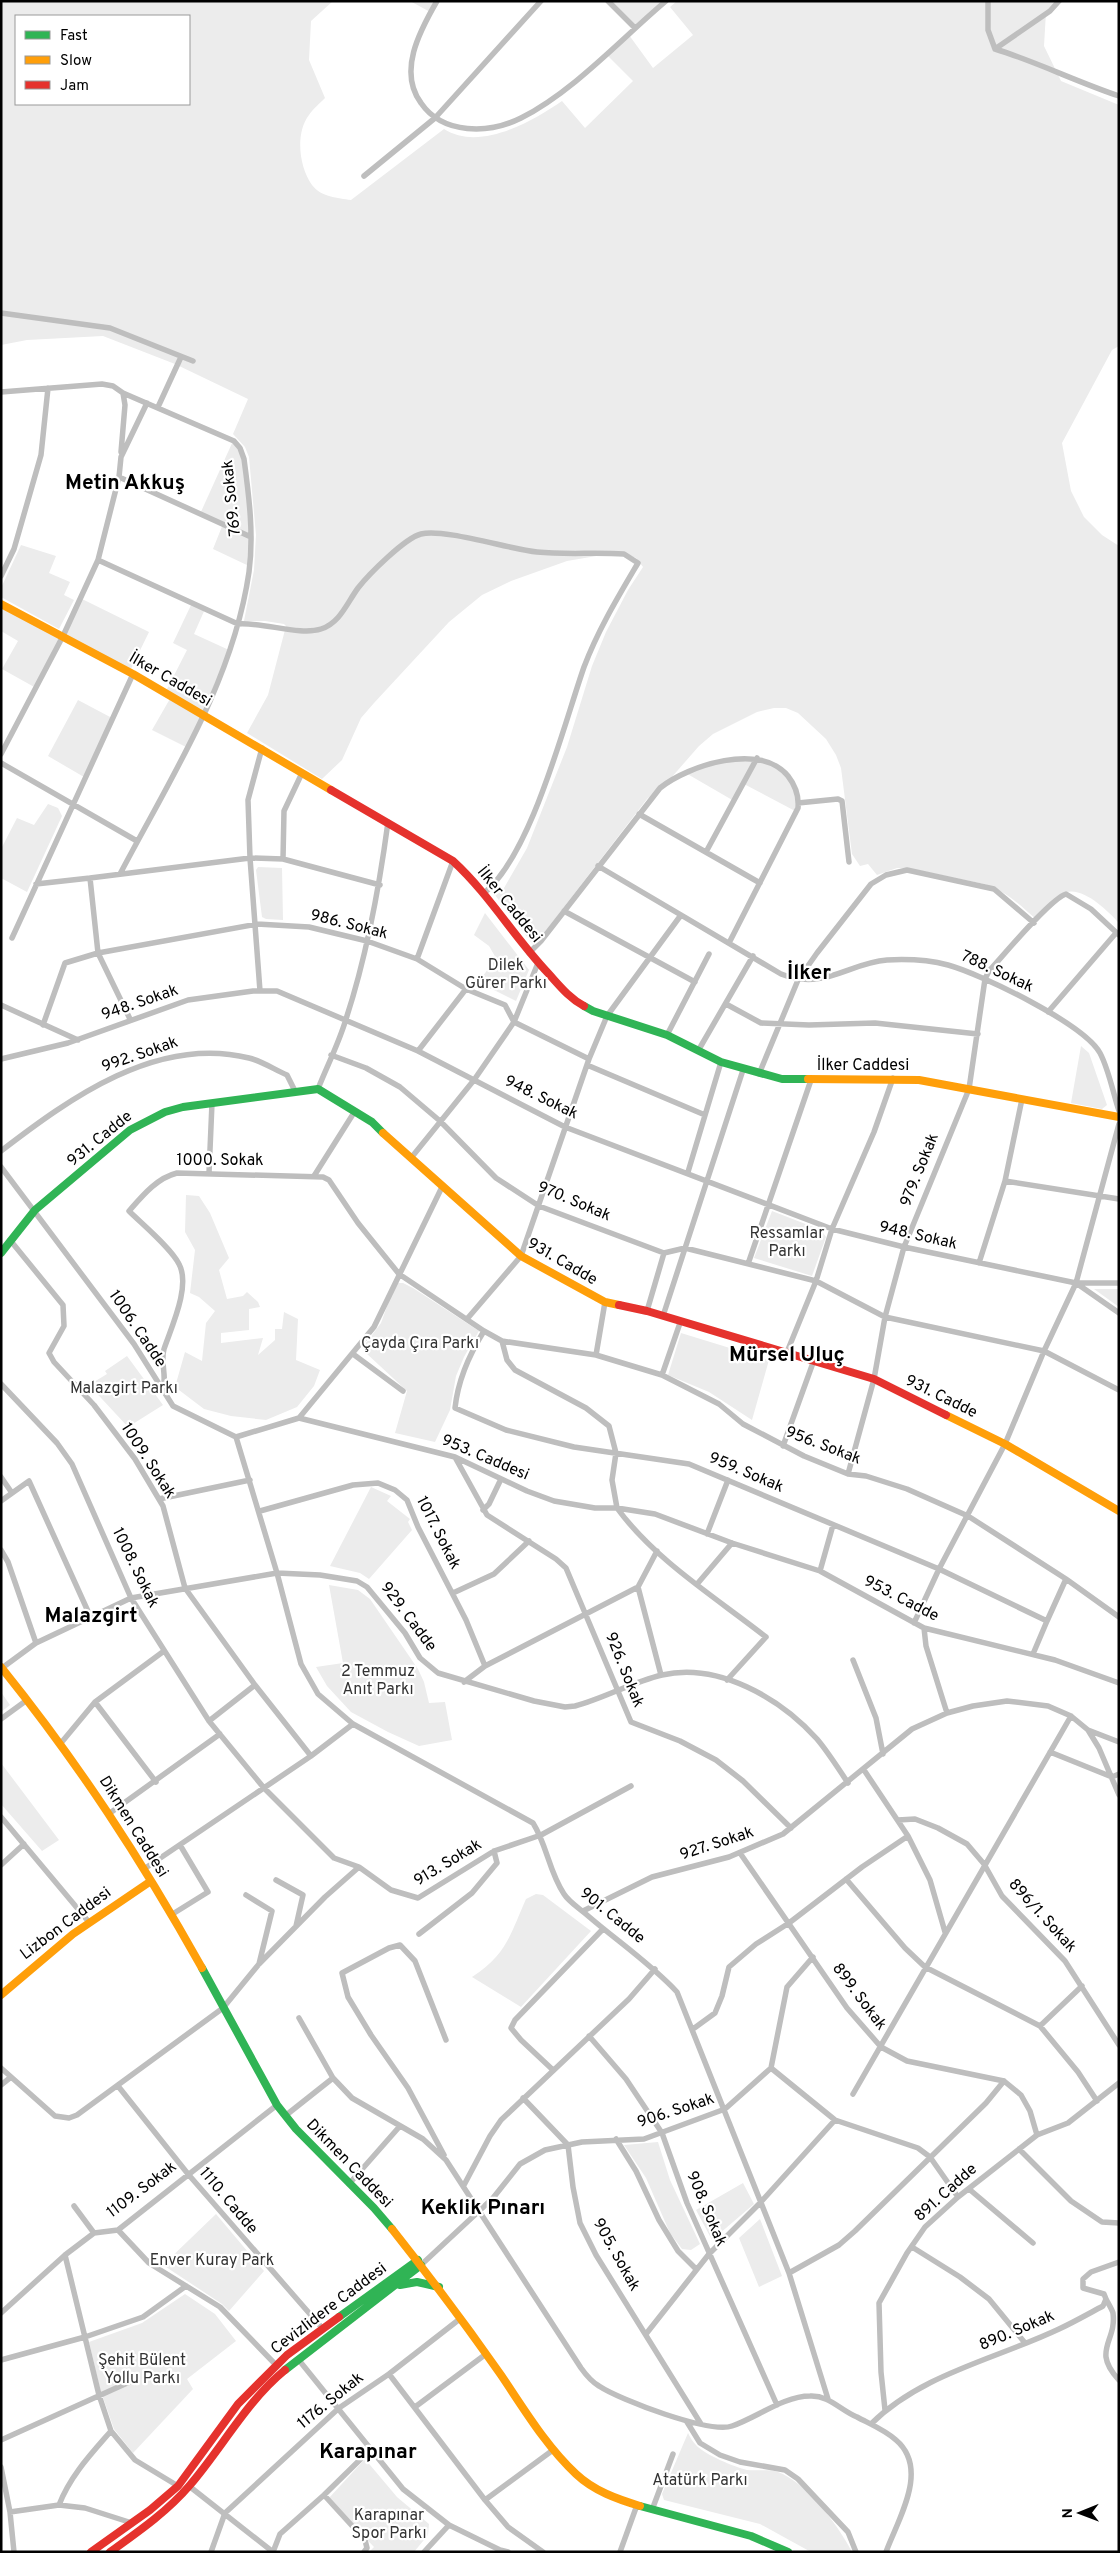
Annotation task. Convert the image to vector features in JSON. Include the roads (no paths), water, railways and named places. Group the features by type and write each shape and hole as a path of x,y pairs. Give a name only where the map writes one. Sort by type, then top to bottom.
{"main road":[{"name":"İlker Caddesi","path":"1,604 133,674 453,861 483,894 529,953 572,999 607,1016 667,1035 721,1062 743,1070 782,1079 893,1078 919,1080 1119,1117"},
{"name":"931. Cadde","path":"1,1253 36,1210 130,1130 145,1121 165,1112 212,1103 318,1090 372,1122 442,1187 521,1256 605,1302 647,1311 874,1379 1005,1444 1119,1511"},
{"name":"Dikmen Caddesi","path":"2,1668 61,1743 110,1813 171,1915 277,2105 349,2184 374,2208 440,2287 553,2450 577,2475 594,2488 652,2510 751,2536 778,2546 788,2552"},
{"name":"Lizbon Caddesi","path":"1,1995 36,1962 88,1922 151,1881"},
{"name":"Cevizlidere Caddesi","path":"91,2552 132,2523 178,2486 238,2404 276,2365 323,2329 419,2263"},
{"name":"Cevizlidere Caddesi","path":"110,2552 155,2519 189,2486 255,2400 298,2359 396,2286 419,2263"},
{"path":"396,2286 417,2282 440,2287"},
{"path":"323,2329 328,2336"}],"street":[{"path":"437,1 425,26 410,68 411,84 417,98 435,118 444,124 469,128 496,125 522,117 569,85 666,1"},
{"path":"364,176 435,118 541,1"},
{"path":"608,1 635,28"},
{"path":"988,1 988,30 995,49"},
{"path":"995,49 1050,12 1059,1"},
{"path":"995,49 1034,61 1091,87 1119,96"},
{"path":"1,314 110,328 193,361"},
{"path":"158,407 181,356"},
{"name":"769. Sokak","path":"1,392 102,384 113,386 123,393 234,441 240,448 244,459 251,536 249,571 238,624 205,716 120,874"},
{"path":"1,576 14,548 41,455 48,388"},
{"path":"1,754 63,636 98,560 119,476 125,405 123,393"},
{"path":"121,457 147,403"},
{"path":"119,476 251,536"},
{"path":"98,560 238,624 260,624 302,631 320,630 333,623 372,571 407,542 420,534 458,537 539,552 624,554 638,563 616,598 599,631 584,668 557,751 518,846 493,887 483,894"},
{"path":"12,938 71,805 133,674"},
{"path":"260,991 250,858 248,800 262,748"},
{"path":"706,852 757,758"},
{"path":"529,953 564,911 655,793 675,776 696,767 757,758 786,773 795,788 798,803 797,812 729,943"},
{"path":"1,763 71,805 137,841"},
{"path":"283,859 284,811 302,773"},
{"path":"798,803 838,799 842,801 849,862"},
{"path":"639,814 760,883"},
{"path":"318,1090 346,1020 367,941 380,885 388,822"},
{"path":"36,884 250,858 283,859 380,885"},
{"path":"417,959 453,861"},
{"name":"788. Sokak","path":"598,866 781,974 798,980 824,978 872,963 900,960 945,964 985,979 1048,1012 1086,1038 1100,1054 1119,1111"},
{"path":"759,1074 798,980 871,884 897,870 917,871 994,889 1034,923"},
{"path":"90,878 98,953 130,1019"},
{"path":"985,979 989,972 1034,923 1057,899 1066,894 1091,909 1118,934 1048,1012"},
{"path":"564,911 694,982"},
{"path":"467,1319 521,1256 588,1062 607,1016 681,915"},
{"name":"986. Sokak","path":"43,1025 64,963 98,953 256,924 309,928 367,941 417,959 466,989 505,1005 514,1022"},
{"path":"667,1035 709,954"},
{"path":"698,1051 753,956"},
{"path":"411,1158 474,1080 514,1022 538,963"},
{"name":"979. Sokak","path":"848,1474 874,1379 885,1317 904,1247 968,1090 985,979"},
{"path":"418,1051 466,989"},
{"name":"948. Sokak","path":"1,1059 78,1040 130,1019 188,1000 260,991 277,991 418,1051 565,1127 688,1172 832,1229 904,1247 1076,1283"},
{"path":"726,1004 761,1023 779,1025 875,1023 978,1034"},
{"path":"1,1005 78,1040"},
{"path":"514,1022 588,1062 706,1115"},
{"name":"992. Sokak","path":"1,1151 45,1117 93,1087 125,1072 176,1055 193,1052 250,1058 287,1075 295,1092"},
{"name":"970. Sokak","path":"331,1055 366,1068 400,1086 440,1121 496,1178 539,1206 664,1253"},
{"path":"688,1172 721,1062"},
{"path":"663,1316 743,1070"},
{"path":"787,1352 816,1281 832,1229 874,1132 893,1078"},
{"path":"748,1264 811,1080"},
{"path":"979,1263 1005,1181 1022,1099"},
{"path":"209,1173 212,1103"},
{"path":"314,1176 355,1111"},
{"path":"914,1623 939,1569 1005,1444 1044,1351 1076,1283 1119,1124"},
{"name":"1006. Cadde","path":"1,1167 36,1210 134,1344 173,1406 236,1437"},
{"name":"1000. Sokak","path":"162,1391 164,1384 163,1357 177,1314 181,1292 182,1269 174,1257 129,1211 147,1190 165,1177 184,1172 314,1176 329,1180 362,1229 399,1274 502,1341"},
{"path":"1005,1181 1119,1199"},
{"path":"277,1573 260,1511 236,1437 299,1418 353,1354 374,1327 442,1187"},
{"name":"1009. Sokak","path":"10,1240 63,1305 64,1326 49,1353 54,1362 94,1405 135,1459 159,1499 163,1506 185,1588 255,1685 311,1756"},
{"path":"647,1311 664,1253 685,1248 816,1281 885,1317 1044,1351 1119,1390"},
{"path":"1076,1283 1119,1283"},
{"path":"1076,1283 1119,1314"},
{"path":"596,1355 605,1302"},
{"path":"662,1375 680,1322"},
{"name":"959. Sokak","path":"484,1331 470,1354 459,1385 454,1408 530,1437 574,1447 689,1464 939,1569 1047,1621"},
{"path":"502,1341 508,1360 516,1370 601,1418 609,1426 616,1453 612,1480 617,1508 630,1525 657,1551 766,1637 727,1680"},
{"name":"956. Sokak","path":"502,1341 596,1355 662,1375 719,1404 743,1424 783,1446 848,1474 866,1476 907,1489 968,1516 1066,1579 1119,1617"},
{"path":"353,1354 403,1391"},
{"path":"783,1446 814,1360"},
{"name":"1008. Sokak","path":"1,1384 57,1443 72,1464 131,1598 209,1721 264,1788"},
{"name":"953. Caddesi","path":"299,1418 455,1457 500,1479 554,1501 595,1508 617,1508"},
{"path":"455,1457 483,1510 490,1504 500,1479"},
{"path":"1,1477 12,1493"},
{"path":"159,1499 250,1480"},
{"path":"708,1534 728,1480"},
{"path":"1,1501 28,1481 91,1618"},
{"name":"1017. Sokak","path":"260,1511 353,1485 378,1483 390,1488 408,1500 418,1527 453,1593 485,1666"},
{"name":"953. Cadde","path":"617,1508 655,1514 732,1543 820,1571 924,1628 1034,1654 1119,1683"},
{"name":"926. Sokak","path":"483,1510 493,1520 556,1558 566,1568 631,1722 680,1741 716,1760 743,1781 791,1828"},
{"path":"820,1571 833,1525"},
{"path":"453,1593 494,1574 529,1541"},
{"path":"698,1583 732,1543"},
{"path":"1,1550 36,1643"},
{"path":"464,1682 485,1666 638,1587 657,1551"},
{"name":"929. Cadde","path":"2,1668 36,1643 131,1598 277,1573 335,1577 357,1581 368,1587 428,1666 438,1673 464,1682 565,1707 594,1701 661,1675 702,1672 727,1680 766,1698 792,1715 817,1740 848,1783"},
{"name":"901. Cadde","path":"277,1573 301,1664 318,1694 353,1724 520,1814 533,1823 541,1835 554,1877 565,1896 603,1929 655,1969 677,1992 789,2273 828,2399"},
{"path":"1034,1654 1066,1579"},
{"path":"638,1587 661,1675"},
{"path":"924,1628 926,1646 947,1713"},
{"path":"61,1743 95,1702 164,1651"},
{"path":"853,1660 876,1718 882,1754"},
{"path":"209,1721 255,1685"},
{"path":"1,1719 27,1700"},
{"name":"927. Sokak","path":"582,1911 652,1877 740,1853 783,1834 912,1729 947,1713 973,1706 1007,1701 1048,1706 1071,1716 1088,1730"},
{"path":"95,1702 156,1782"},
{"path":"853,2094 1071,1716"},
{"path":"144,1869 311,1756 353,1724"},
{"path":"1088,1730 1119,1742"},
{"path":"1088,1730 1099,1748 1119,1795"},
{"path":"110,1813 156,1782 220,1734"},
{"path":"1050,1752 1112,1777 1119,1774"},
{"path":"864,1770 908,1836 930,1880 945,1932"},
{"name":"913. Sokak","path":"264,1788 334,1858 359,1867 391,1890 418,1898 494,1851 541,1835 632,1786"},
{"path":"1,1817 88,1922"},
{"name":"896/1. Sokak","path":"898,1820 915,1819 938,1828 967,1844 984,1864 1002,1896 1065,1960 1119,2045"},
{"path":"693,2029 715,2013 722,1996 729,1967 756,1944 789,1923 846,1879 908,1836"},
{"path":"1,1865 24,1844"},
{"path":"171,1915 208,1892 180,1845"},
{"path":"419,1934 472,1893 497,1863 494,1851"},
{"name":"899. Sokak","path":"740,1853 847,2008 881,2047 907,2061 1004,2081"},
{"path":"1,2068 55,2116 62,2118 77,2115 223,2008 259,1964 359,1867"},
{"path":"846,1879 905,1948 925,1967 1040,2026 1078,2072 1097,2102"},
{"path":"276,1880 303,1895 296,1928"},
{"path":"246,1895 272,1911 259,1964"},
{"path":"553,2070 511,2028 515,2020 603,1929"},
{"path":"446,2040 415,1961 400,1946 389,1948 342,1973 348,1997 371,2035 408,2088 446,2160 581,2368 593,2382 611,2393 687,2422 718,2428 731,2426 777,2406 807,2396 828,2399 842,2410 871,2424 897,2440 906,2451 912,2463 909,2491 886,2552"},
{"path":"813,1957 786,1987 771,2068 835,2120 906,2142 918,2148 930,2157 958,2197"},
{"path":"464,2185 490,2136 501,2120 629,1999 655,1969"},
{"path":"1040,2026 1082,1986"},
{"path":"299,2018 333,2078 352,2098 423,2139 446,2160"},
{"name":"908. Sokak","path":"590,2036 626,2079 662,2133 676,2174 777,2406"},
{"name":"906. Sokak","path":"419,2263 493,2198 520,2164 545,2150 616,2139 644,2139 662,2133 725,2109 771,2068"},
{"path":"1,2085 11,2077"},
{"path":"285,2116 333,2078"},
{"path":"789,2273 839,2244 986,2103 1004,2081 1021,2095 1030,2112 1037,2135"},
{"name":"891. Cadde","path":"886,2410 881,2372 879,2303 925,2227 958,2197 1037,2135 1068,2123 1119,2083"},
{"name":"1110. Cadde","path":"118,2086 188,2174 323,2329"},
{"path":"523,2098 568,2145"},
{"name":"1109. Sokak","path":"3,2311 65,2255 94,2233 118,2230 277,2105"},
{"path":"646,2334 696,2269 760,2203 835,2120"},
{"path":"349,2184 400,2126"},
{"path":"616,2139 636,2171 659,2220 678,2251 696,2269"},
{"name":"905. Sokak","path":"568,2145 573,2187 580,2222 596,2255 701,2424"},
{"path":"1019,2149 1071,2201 1102,2222 1119,2223"},
{"path":"969,2189 1033,2243"},
{"path":"74,2206 94,2233"},
{"path":"118,2230 149,2263 220,2307 276,2365"},
{"path":"912,2247 960,2277 989,2299 1025,2343"},
{"path":"65,2255 100,2395 111,2431 135,2460 178,2486"},
{"path":"1119,2262 1091,2272 1083,2279 1083,2288 1104,2294 1113,2313 1107,2343 1106,2363 1119,2380"},
{"path":"1,2360 85,2337 144,2317 186,2286"},
{"name":"890. Sokak","path":"871,2424 886,2410 946,2375 1058,2329 1103,2306 1106,2299"},
{"path":"1,2304 3,2311"},
{"name":"1176. Sokak","path":"225,2513 339,2408 389,2374 461,2318"},
{"path":"415,2407 486,2354"},
{"path":"298,2359 372,2448 403,2489 449,2525 500,2550 508,2552"},
{"path":"389,2374 485,2500 508,2527 543,2552"},
{"path":"1,2440 136,2379"},
{"path":"687,2422 700,2443 720,2455 740,2462 785,2470 798,2479 848,2532 856,2552"},
{"path":"59,2505 65,2490 85,2460 111,2431"},
{"path":"189,2486 273,2552 280,2534 324,2495 372,2448"},
{"path":"485,2500 553,2450"},
{"path":"652,2510 673,2454"},
{"path":"1,2467 10,2512 14,2552"},
{"path":"324,2495 365,2540 367,2548 364,2552"},
{"path":"10,2512 59,2505 84,2508 132,2523"},
{"path":"620,2552 637,2505"},
{"path":"211,2552 225,2513"},
{"path":"424,2552 449,2525"},
{"path":"771,2552 778,2546"}],"district":[{"name":"Metin Akkuş","path":"125,483"},
{"name":"İlker","path":"809,973"},
{"name":"Mürsel Uluç","path":"787,1355"},
{"name":"Malazgirt","path":"91,1616"},
{"name":"Keklik Pınarı","path":"483,2208"},
{"name":"Karapınar","path":"368,2452"}],"park label":[{"name":"Dilek Gürer Parkı","path":"506,975"},
{"name":"Ressamlar Parkı","path":"787,1243"},
{"name":"Çayda Çıra Parkı","path":"420,1344"},
{"name":"Malazgirt Parkı","path":"124,1389"},
{"name":"2 Temmuz Anıt Parkı","path":"378,1681"},
{"name":"Enver Kuray Park","path":"212,2261"},
{"name":"Şehit Bülent Yollu Parkı","path":"142,2370"},
{"name":"Atatürk Parkı","path":"700,2481"},
{"name":"Karapınar Spor Parkı","path":"389,2525"}]}
